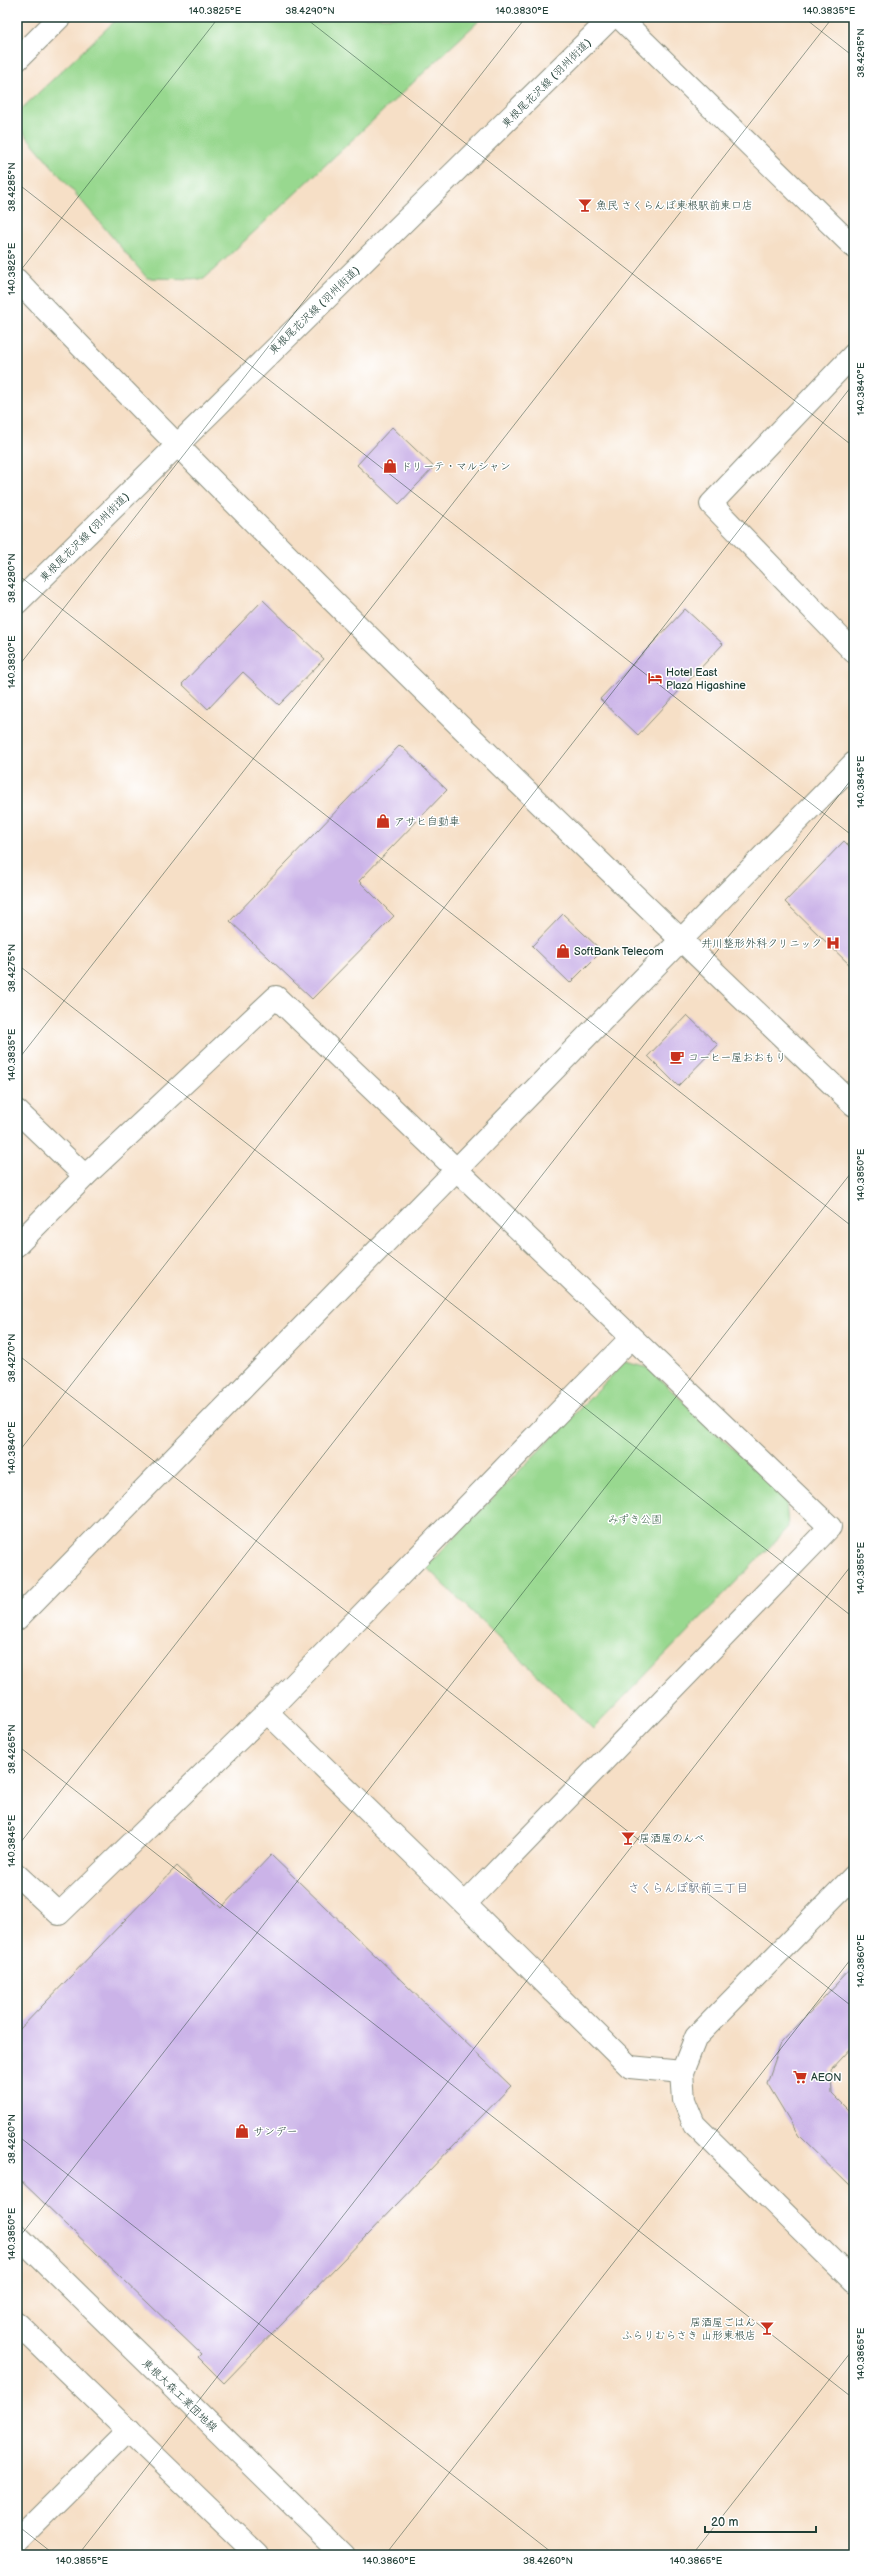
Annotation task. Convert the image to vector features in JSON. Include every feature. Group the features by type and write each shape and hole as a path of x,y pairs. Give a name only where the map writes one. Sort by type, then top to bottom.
{"street":[{"path":"17,60 60,17"},
{"name":"東根尾花沢線 (羽州街道)","path":"17,603 612,17"},
{"path":"619,17 854,247"},
{"path":"17,280 175,446 681,940 854,1105"},
{"path":"854,354 711,504 854,652"},
{"path":"17,1619 457,1172 854,763"},
{"path":"17,1245 85,1176 276,997 457,1172 830,1527 465,1904"},
{"path":"17,1111 85,1176"},
{"path":"17,1875 58,1914 267,1712 631,1338"},
{"path":"267,1712 630,2067 682,2072"},
{"path":"854,1876 696,2037 682,2072 684,2100 694,2124 854,2282"},
{"name":"東根大森工業団地線","path":"17,2235 344,2555"},
{"path":"17,2323 257,2555"},
{"path":"17,2540 128,2430"}],"green space":[{"path":"119,17 483,17 204,279 147,278 17,125 17,113"},
{"name":"みずき公園","path":"625,1362 648,1368 786,1499 788,1528 593,1729 426,1567"}],"building":[{"path":"392,427 434,467 399,504 357,465"},
{"path":"263,600 324,659 279,705 243,672 208,709 182,684"},
{"path":"685,609 723,644 638,735 600,699"},
{"path":"400,745 447,790 359,881 394,916 312,999 230,921"},
{"path":"844,841 854,851 854,969 785,902"},
{"path":"563,914 602,951 570,983 532,946"},
{"path":"687,1015 718,1045 678,1086 648,1056"},
{"name":"サンデー","path":"271,1855 511,2086 224,2383 198,2357 201,2354 17,2177 17,2032 177,1866 221,1908"},
{"name":"AEON","path":"854,1965 854,2045 831,2070 832,2094 854,2116 854,2190 799,2136 767,2083 781,2043"}],"place":[{"name":"魚民 さくらんぼ東根駅前東口店","path":"585,205"},
{"name":"ドリーテ・マルシャン","path":"390,466"},
{"name":"Hotel East Plaza Higashine","path":"655,678"},
{"name":"アサヒ自動車","path":"383,821"},
{"name":"井川整形外科クリニック","path":"833,943"},
{"name":"SoftBank Telecom","path":"563,951"},
{"name":"コーヒー屋おおもり","path":"677,1057"},
{"name":"居酒屋のんべ","path":"628,1838"},
{"name":"AEON","path":"800,2077"},
{"name":"サンデー","path":"242,2131"},
{"name":"居酒屋ごはん ふらりむらさき 山形東根店","path":"767,2328"}],"district":[{"name":"さくらんぼ駅前三丁目","path":"688,1888"}]}
